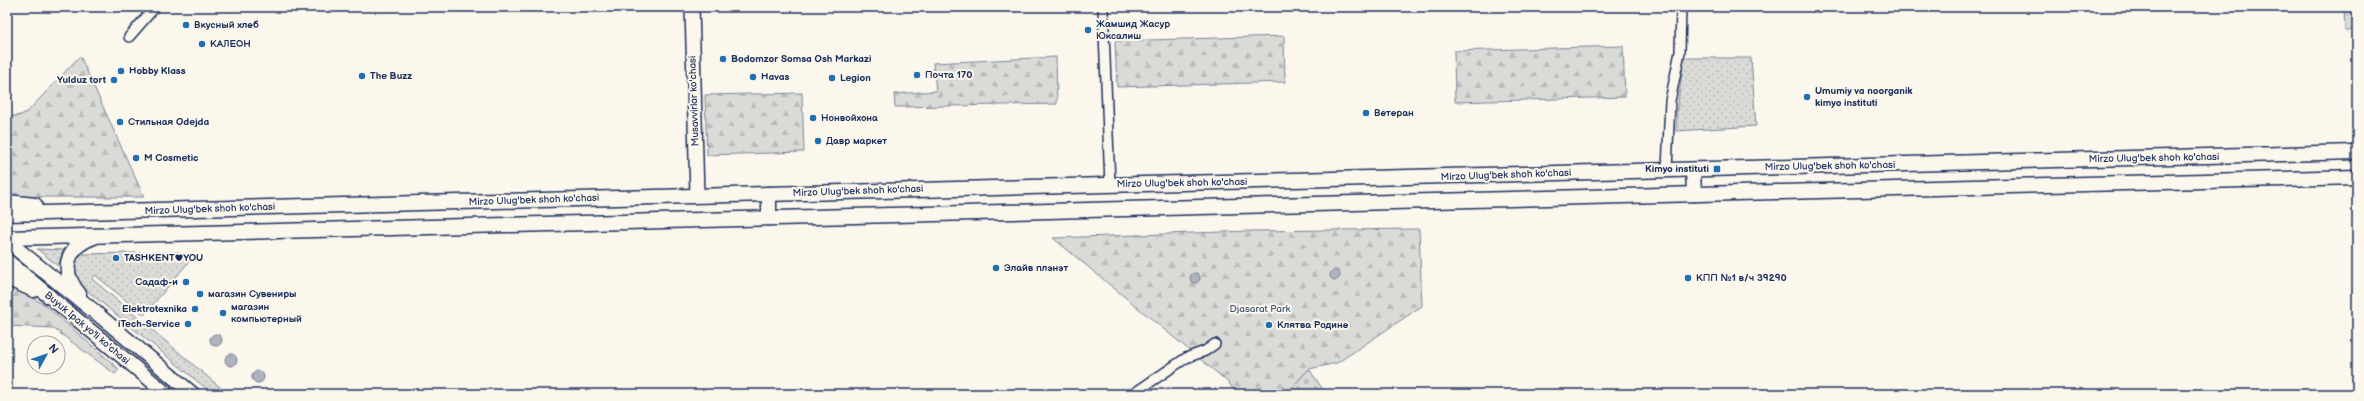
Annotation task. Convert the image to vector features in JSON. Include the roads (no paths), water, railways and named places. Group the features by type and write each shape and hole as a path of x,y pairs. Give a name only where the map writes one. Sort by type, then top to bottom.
{"main road":[{"name":"Musavvirlar ko'chasi","path":"692,7 697,196"},
{"name":"Mirzo Ulug'bek shoh ko'chasi","path":"7,214 2357,152"},
{"path":"1693,170 1694,194"},
{"path":"7,239 101,235 2357,177"},
{"path":"769,194 769,218"},
{"path":"7,202 43,206 124,204 211,209"},
{"path":"95,312 71,282 68,276 68,262 77,246 87,240 101,235"},
{"name":"Buyuk Ipak yo'li ko'chasi","path":"7,239 193,394"},
{"name":"Buyuk Ipak yo'li ko'chasi","path":"7,261 167,394"},
{"path":"7,278 50,297"}],"street":[{"path":"129,36 155,7"},
{"path":"1103,7 1110,185"},
{"path":"1667,170 1670,101 1680,52 1680,7"},
{"path":"1133,394 1186,358 1205,351 1215,344"}],"place":[{"name":"Вкусный хлеб","path":"186,25"},
{"name":"Жамшид Жасур Юксалиш","path":"1088,30"},
{"name":"КАЛЕОН","path":"202,44"},
{"name":"Bodomzor Somsa Osh Markazi","path":"723,59"},
{"name":"Hobby Klass","path":"121,71"},
{"name":"Почта 170","path":"917,75"},
{"name":"The Buzz","path":"362,76"},
{"name":"Havas","path":"753,77"},
{"name":"Legion","path":"832,78"},
{"name":"Yulduz tort","path":"114,80"},
{"name":"Umumiy va noorganik kimyo instituti","path":"1807,97"},
{"name":"Ветеран","path":"1366,113"},
{"name":"Нонвойхона","path":"813,118"},
{"name":"Стильная Odejda","path":"120,122"},
{"name":"Давр маркет","path":"818,141"},
{"name":"M Cosmetic","path":"136,158"},
{"name":"Kimyo instituti","path":"1717,169"},
{"name":"TASHKENT♥YOU","path":"116,258"},
{"name":"Элайв плэнэт","path":"996,268"},
{"name":"КПП №1 в/ч 39290","path":"1688,278"},
{"name":"Садаф-и","path":"186,282"},
{"name":"магазин Сувениры","path":"200,294"},
{"name":"Elektrotexnika","path":"195,309"},
{"name":"магазин компьютерный","path":"223,313"},
{"name":"iTech-Service","path":"188,324"},
{"name":"Клятва Родине","path":"1269,325"}],"park label":[{"name":"Djasarat Park","path":"1260,309"}]}
